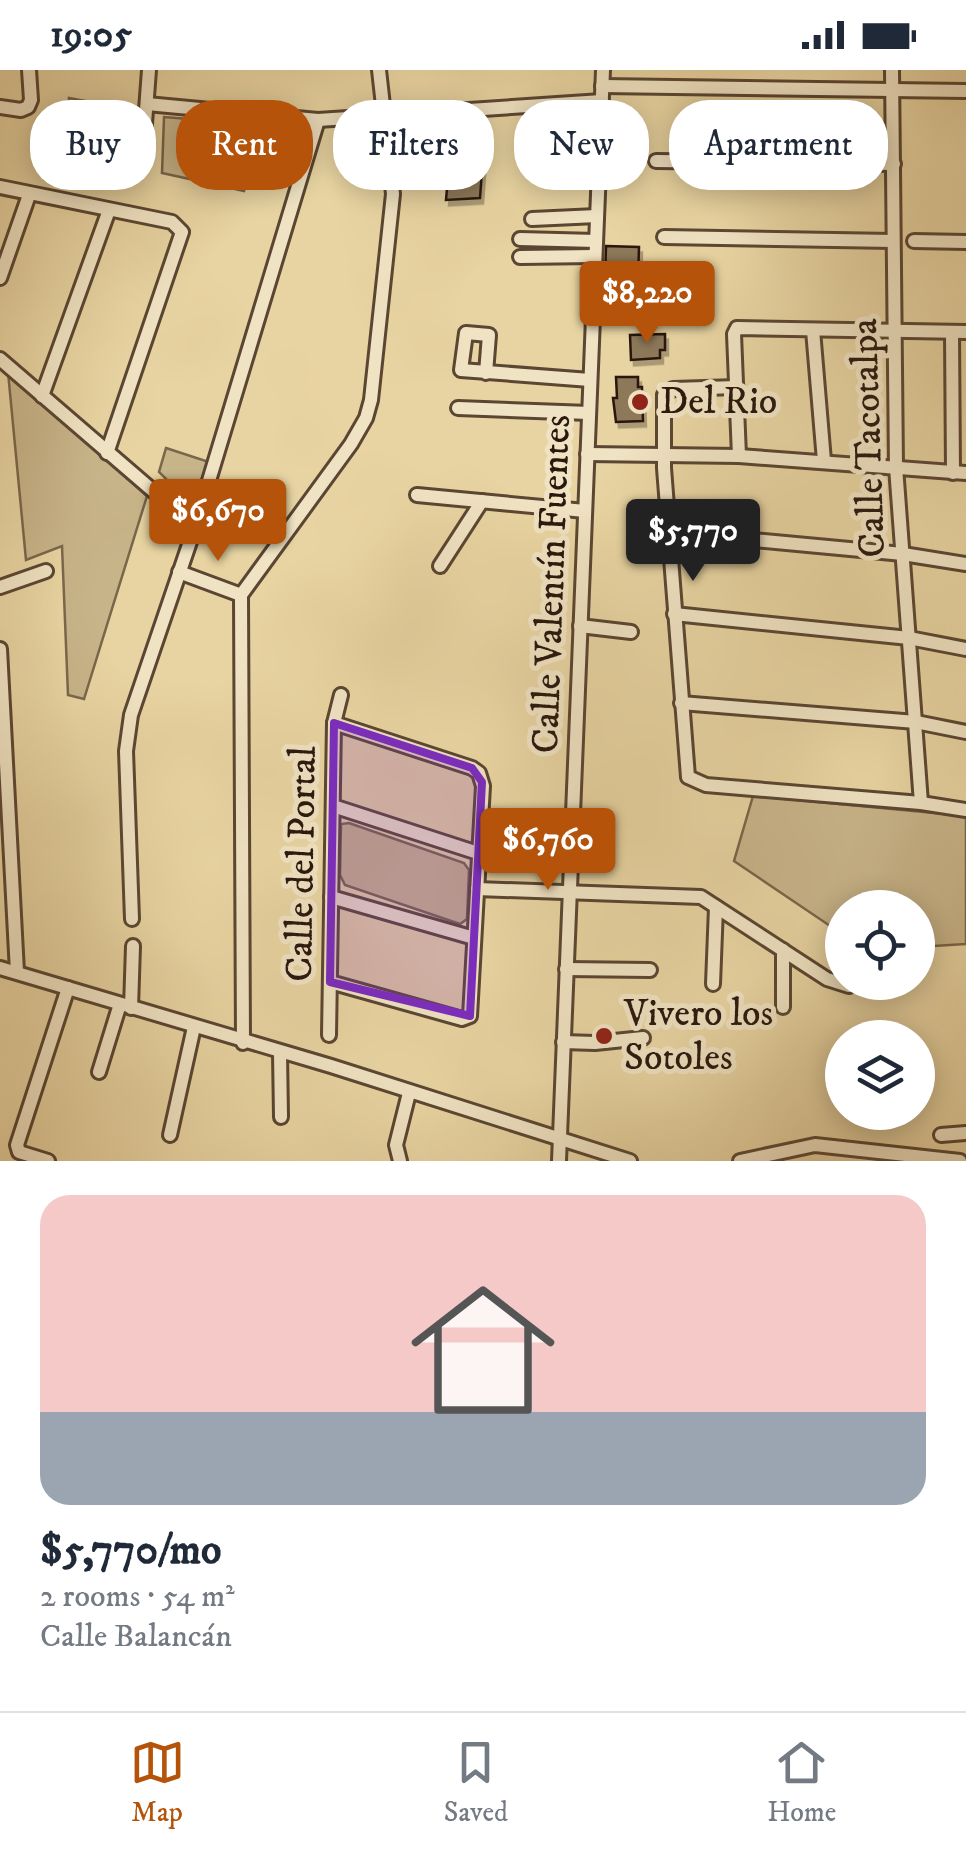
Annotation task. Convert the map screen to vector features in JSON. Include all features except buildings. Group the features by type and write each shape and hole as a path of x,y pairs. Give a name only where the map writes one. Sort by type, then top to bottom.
{"street":[{"path":"0,106 21,110 28,106 29,70"},
{"path":"147,100 148,70"},
{"path":"379,70 382,100"},
{"name":"Calle Valentín Fuentes","path":"602,100 603,70"},
{"name":"Calle Tacotalpa","path":"892,70 896,468 921,803"},
{"path":"602,86 966,91"},
{"path":"156,105 333,120"},
{"path":"132,920 127,732 195,528 318,120"},
{"path":"656,162 894,164"},
{"path":"0,186 172,222 181,228 182,237 107,454"},
{"path":"243,1042 241,595 366,418 393,190"},
{"name":"Calle Valentín Fuentes","path":"558,1161 598,190"},
{"path":"0,278 29,195"},
{"path":"42,396 108,210"},
{"path":"532,219 597,216"},
{"path":"664,236 894,241"},
{"path":"520,239 596,240"},
{"path":"914,242 966,242"},
{"path":"520,257 596,256"},
{"path":"587,454 739,456 959,473 959,332 736,329 739,456"},
{"path":"813,330 824,462"},
{"path":"0,358 195,528"},
{"path":"486,373 590,380"},
{"path":"737,387 666,392 668,532 686,772 694,782 966,810"},
{"path":"458,408 589,413"},
{"path":"417,496 585,511"},
{"path":"440,566 482,502"},
{"path":"668,532 903,554 966,564"},
{"path":"0,587 46,571"},
{"path":"179,572 241,595"},
{"path":"674,614 909,638 966,649"},
{"path":"580,626 630,632"},
{"path":"0,650 17,972"},
{"name":"Calle del Portal","path":"329,1035 334,723 341,695"},
{"path":"681,704 916,722 966,732"},
{"path":"330,982 462,1019 470,1016 483,786 479,773 472,768 334,723"},
{"path":"333,806 478,853"},
{"path":"477,889 702,897 825,978"},
{"path":"331,897 474,938"},
{"path":"713,984 716,907"},
{"path":"99,1072 125,1006 133,946"},
{"path":"783,950 783,1007"},
{"path":"0,968 331,1066 630,1161"},
{"path":"566,970 650,970"},
{"path":"48,1161 19,1152 16,1146 68,988"},
{"path":"170,1136 194,1028"},
{"path":"563,1042 643,1038"},
{"path":"280,1053 282,1117"},
{"path":"400,1161 396,1145 409,1093"},
{"path":"940,1135 966,1133"},
{"path":"740,1161 803,1146 838,1154 960,1161"}],"highlighted area":[{"path":"334,723 472,768 482,782 470,1016 330,982"}],"shaded area":[{"path":"164,117 176,118 176,176 162,173"},
{"path":"8,372 147,496 84,699 68,695 62,546 26,560"},
{"path":"166,448 209,462 194,507 159,472"},
{"path":"753,796 966,816 966,944 935,946 935,890 825,890 825,923 734,861"},
{"path":"349,823 464,863 469,870 467,919 460,924 345,885 340,875 341,824"}],"place":[{"name":"Del Rio","path":"640,402"},
{"name":"Vivero los Sotoles","path":"604,1036"}]}
